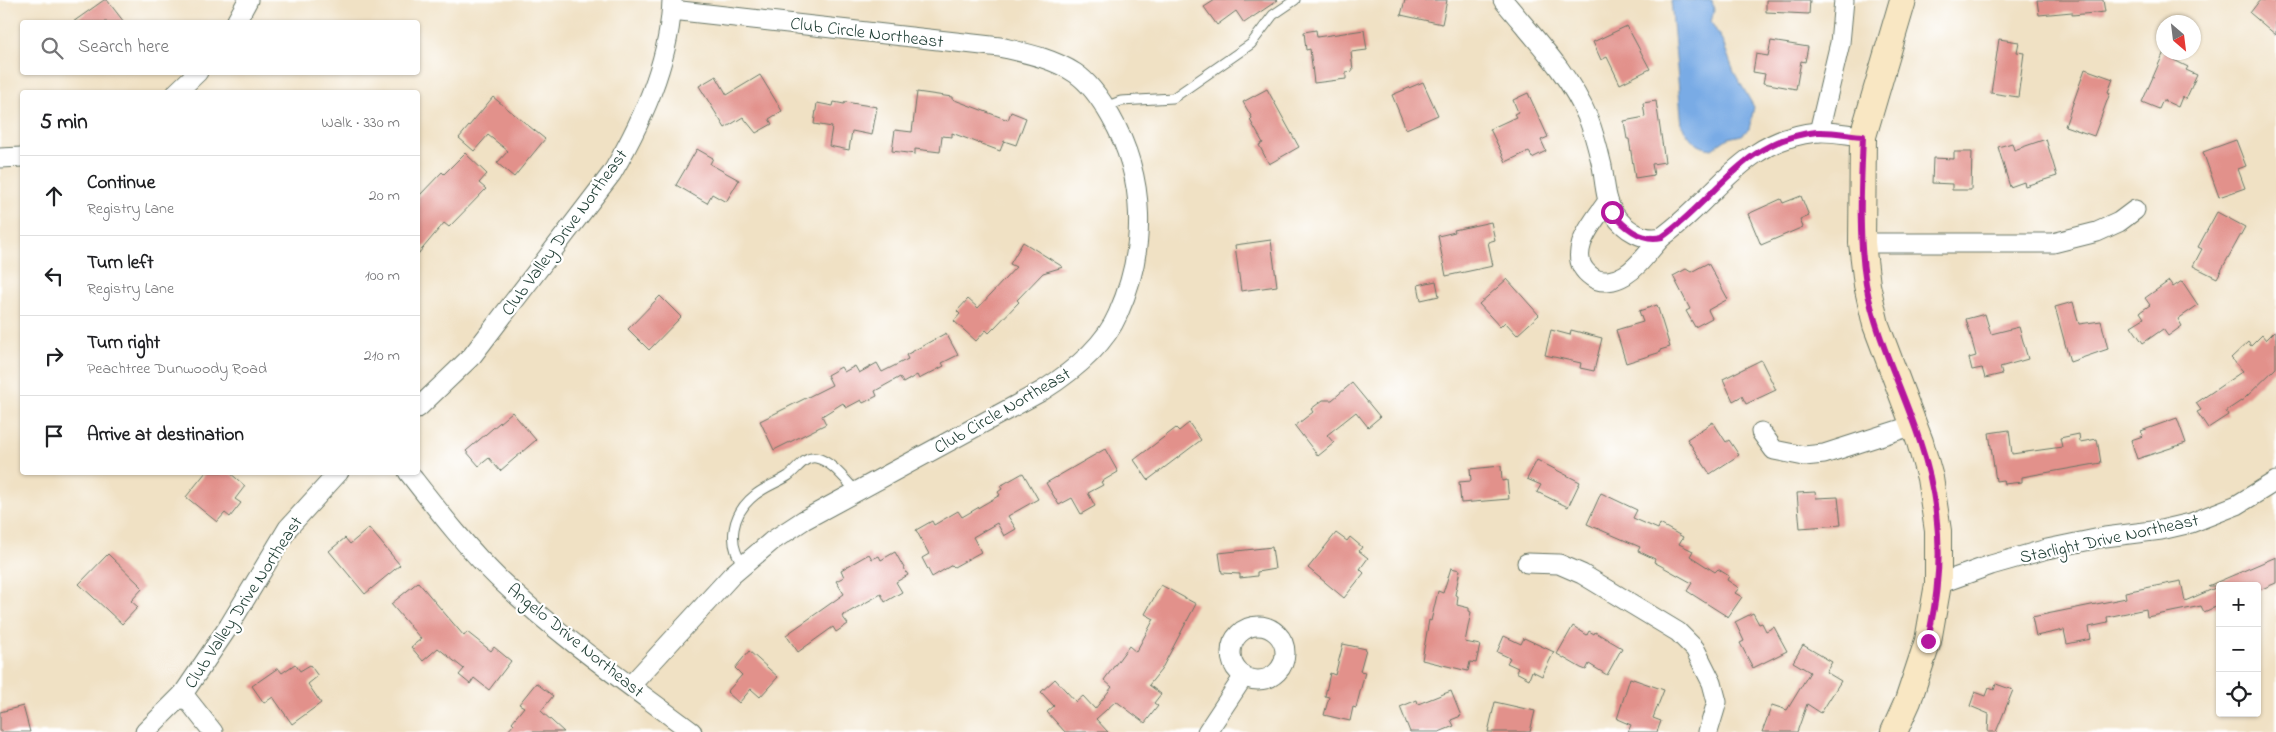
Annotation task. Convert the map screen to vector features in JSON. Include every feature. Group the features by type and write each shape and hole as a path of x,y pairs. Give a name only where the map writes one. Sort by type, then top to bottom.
{"main road":[{"path":"1894,732 1908,701 1928,641 1938,584 1938,531 1932,487 1920,442 1876,325 1866,284 1862,243 1863,136 1904,0"}],"street":[{"path":"237,20 248,0"},
{"path":"1503,0 1578,96 1597,144 1608,201 1612,212 1634,232 1652,240 1662,237"},
{"path":"1819,132 1840,43 1844,0"},
{"name":"Club Circle Northeast","path":"631,686 744,566 772,541 804,520 1059,380 1078,365 1101,340 1118,315 1132,274 1140,230 1139,205 1129,156 1120,132 1088,84 1060,64 1000,47 672,5"},
{"name":"Club Valley Drive Northeast","path":"420,406 472,356 612,173 631,141 650,97 663,54 672,5"},
{"path":"179,90 195,75"},
{"path":"1608,201 1586,232 1579,250 1581,266 1594,279 1603,281 1624,275 1634,269 1662,237 1723,179 1756,154 1796,136 1819,132 1863,136"},
{"path":"0,158 20,157"},
{"path":"1862,243 2053,243 2097,232 2119,222 2135,210"},
{"path":"1761,432 1774,450 1804,456 1824,454 1914,425"},
{"name":"Club Valley Drive Northeast","path":"145,732 183,694 229,626 288,528 336,475"},
{"name":"Angelo Drive Northeast","path":"410,475 454,530 498,578 542,618 692,732"},
{"name":"Starlight Drive Northeast","path":"1938,584 1991,564 2047,549 2105,537 2161,530 2191,523 2237,505 2276,481"},
{"path":"1527,562 1559,564 1582,574 1678,632 1695,649 1712,683 1717,702 1708,732"},
{"path":"1207,732 1244,676"},
{"path":"183,694 213,732"}],"lane":[{"path":"1105,107 1121,101 1173,98 1251,44 1272,15 1295,0"},
{"path":"744,566 733,547 735,523 738,517 754,496 791,474 806,459 815,458 826,463 857,492"}],"water":[{"path":"1671,0 1712,0 1714,10 1711,22 1722,40 1734,72 1754,107 1749,129 1742,135 1728,138 1712,149 1697,144 1682,126"}],"building":[{"path":"104,0 107,0 122,20 76,20"},
{"path":"1215,0 1278,0 1244,23 1236,11 1217,25 1204,7"},
{"path":"1405,0 1447,0 1442,24 1401,15"},
{"path":"1766,0 1810,0 1809,14 1766,12"},
{"path":"2037,0 2103,0 2105,12 2039,15"},
{"path":"2260,0 2276,0 2276,35 2250,13"},
{"path":"1627,26 1650,69 1620,84 1607,57 1601,60 1593,42"},
{"path":"1316,30 1317,37 1364,30 1367,50 1351,52 1353,71 1346,72 1346,79 1314,83 1310,49 1306,50 1304,32"},
{"path":"1999,39 2019,42 2017,52 2024,53 2018,97 1991,93"},
{"path":"1771,41 1808,47 1805,62 1801,61 1796,89 1763,83 1765,74 1753,72 1756,54 1768,56"},
{"path":"2160,60 2174,60 2188,67 2186,70 2197,75 2186,99 2182,97 2178,107 2163,100 2159,109 2142,102"},
{"path":"2085,69 2113,79 2108,92 2110,93 2094,136 2065,126"},
{"path":"760,75 782,111 769,119 772,124 756,133 743,117 725,128 699,86 716,76 727,95"},
{"path":"1423,82 1438,115 1406,129 1392,95"},
{"path":"1267,89 1299,147 1269,164 1259,145 1263,143 1250,120 1252,118 1243,102"},
{"path":"917,92 952,97 952,99 1008,120 1011,112 1026,118 1016,145 1004,141 1000,151 952,133 952,137 942,136 940,152 915,149 915,154 892,151 895,130 912,132"},
{"path":"1528,93 1548,137 1541,140 1546,151 1532,158 1529,151 1506,162 1490,129 1516,117 1514,114 1518,112 1513,100"},
{"path":"493,97 545,139 514,177 497,163 508,151 488,135 474,151 459,138"},
{"path":"1656,101 1665,162 1652,164 1654,175 1635,178 1624,121 1645,117 1643,103"},
{"path":"834,102 877,107 872,135 852,131 849,150 829,146 832,127 814,124 817,103 833,106"},
{"path":"2046,139 2057,176 2025,186 2024,182 2010,187 1998,147 2012,143 2014,150"},
{"path":"2236,140 2246,166 2238,169 2245,188 2219,197 2203,152"},
{"path":"697,149 713,158 710,164 739,180 726,202 712,194 707,203 676,185"},
{"path":"1954,152 1972,152 1971,190 1952,190 1952,184 1932,183 1933,158 1954,159"},
{"path":"465,153 487,174 479,183 486,189 449,227 444,223 420,252 420,195 442,172 444,174"},
{"path":"1801,196 1809,216 1800,220 1803,227 1761,245 1748,214 1781,199 1783,203"},
{"path":"2217,212 2245,227 2217,278 2193,266 2202,249 2198,247"},
{"path":"1491,222 1495,240 1488,242 1493,266 1446,276 1438,236 1455,232 1454,230"},
{"path":"1271,240 1277,286 1241,291 1235,245"},
{"path":"1023,242 1063,267 1043,273 995,327 989,333 986,330 976,341 954,321 960,314 957,311 968,299 978,308 1016,267 1010,264"},
{"path":"1708,263 1728,299 1708,310 1712,318 1695,327 1686,311 1690,309 1673,276 1686,269 1691,272"},
{"path":"1507,279 1539,315 1517,335 1505,322 1500,327 1479,304"},
{"path":"1436,281 1439,296 1421,300 1418,285"},
{"path":"2169,281 2173,287 2182,281 2198,305 2178,319 2182,326 2168,336 2163,329 2143,343 2131,326 2144,318 2140,312 2150,305 2145,298"},
{"path":"660,296 681,317 649,350 628,329"},
{"path":"2073,302 2079,324 2101,321 2108,349 2070,362 2055,307"},
{"path":"1657,305 1670,347 1660,350 1661,352 1626,363 1616,330 1643,322 1639,311"},
{"path":"1985,314 1991,334 2019,327 2028,359 2000,367 2002,374 1985,378 1982,368 1972,370 1969,358 1976,356 1966,319"},
{"path":"1551,330 1570,335 1571,330 1602,338 1594,371 1580,368 1581,363 1545,355"},
{"path":"2276,330 2276,368 2244,399 2226,411 2228,415 2208,428 2197,412 2201,410 2196,403 2243,371 2231,358 2248,342 2251,346 2262,335 2266,340"},
{"path":"946,333 958,355 942,363 944,366 919,379 917,375 903,383 900,377 875,391 877,396 863,403 861,400 846,408 843,403 822,416 826,424 774,450 760,421 832,385 827,375 841,367 844,372 855,366 859,373 877,363 882,372 908,359 906,355"},
{"path":"1761,360 1776,390 1746,404 1742,396 1733,401 1723,379"},
{"path":"1352,383 1380,417 1368,427 1356,412 1327,435 1334,443 1318,456 1295,426 1313,412 1311,409 1323,400 1332,400"},
{"path":"512,412 536,440 500,471 489,458 479,466 466,451"},
{"path":"2177,418 2186,443 2137,459 2131,440 2143,436 2141,431"},
{"path":"1713,422 1726,442 1729,440 1739,455 1710,474 1687,439"},
{"path":"1189,423 1201,440 1148,480 1134,460 1176,428 1179,431"},
{"path":"2009,430 2012,454 2062,447 2060,438 2079,434 2080,442 2097,439 2101,463 2022,477 2022,482 2004,484 2003,480 1996,481 1989,433"},
{"path":"1105,449 1118,472 1101,482 1103,485 1088,493 1095,506 1081,514 1072,498 1059,505 1046,483"},
{"path":"1537,460 1580,482 1568,507 1537,492 1541,485 1527,479"},
{"path":"1501,466 1502,481 1507,480 1509,499 1461,503 1459,482 1471,481 1470,469"},
{"path":"1023,473 1038,499 1008,516 1016,529 1004,536 997,523 973,537 981,552 954,567 952,565 932,577 922,558 929,554 916,530 932,521 934,525 958,511 962,517 1000,495 998,492 1002,489 1000,486"},
{"path":"204,475 232,475 245,486 235,499 241,503 230,517 225,513 217,522 186,497"},
{"path":"1815,492 1816,498 1838,497 1841,525 1800,528 1797,493"},
{"path":"1601,493 1637,510 1633,518 1658,529 1660,524 1683,537 1679,544 1693,551 1690,556 1715,572 1718,569 1729,576 1727,580 1739,588 1735,593 1742,597 1728,617 1687,591 1692,583 1654,562 1655,559 1638,551 1640,547 1587,524"},
{"path":"369,528 400,565 365,594 329,551 345,538 350,544"},
{"path":"1336,533 1347,541 1350,537 1362,547 1359,551 1368,558 1360,569 1364,573 1344,598 1308,568"},
{"path":"1272,547 1275,569 1257,572 1257,576 1240,578 1240,574 1222,573 1219,553"},
{"path":"895,552 908,575 896,582 902,592 885,602 881,594 842,616 848,624 836,632 833,627 798,652 786,635 844,594 836,581 844,577 841,570 869,554 872,559 879,556 881,560"},
{"path":"108,554 143,588 131,601 138,607 122,624 79,584"},
{"path":"2276,557 2276,583 2261,589 2261,582 2217,582"},
{"path":"1451,568 1460,570 1455,595 1458,596 1457,605 1469,608 1471,612 1465,642 1480,645 1476,663 1470,662 1468,671 1422,660 1429,620 1431,621 1438,591 1443,593"},
{"path":"2181,581 2185,601 2216,588 2216,607 2204,612 2201,606 2147,617 2146,609 2107,617 2108,623 2089,627 2091,639 2067,644 2064,630 2036,636 2032,617 2126,598 2125,592"},
{"path":"418,582 464,636 467,632 491,651 494,647 511,661 489,690 474,678 470,684 459,675 464,669 438,648 423,661 411,647 421,639 391,604"},
{"path":"1161,585 1196,604 1161,670 1149,685 1161,694 1154,703 1158,706 1145,723 1116,701 1096,719 1108,732 1065,732 1047,712 1054,706 1041,692 1055,679 1076,702 1083,696 1095,709 1112,687 1104,680 1129,646 1136,652 1154,619 1145,614"},
{"path":"1753,613 1759,624 1762,623 1766,631 1774,627 1787,651 1753,668 1740,643 1744,641 1735,622"},
{"path":"1573,626 1587,635 1589,631 1594,634 1595,632 1622,648 1607,675 1589,664 1586,670 1581,668 1557,654"},
{"path":"1504,636 1521,644 1524,638 1554,652 1542,676 1532,671 1529,679 1516,672 1518,668 1507,663 1510,658 1497,652"},
{"path":"1343,644 1366,649 1360,671 1365,672 1356,708 1353,707 1350,721 1324,715 1329,697 1325,696 1330,673 1335,675"},
{"path":"1803,645 1832,662 1826,672 1841,681 1821,713 1807,704 1797,732 1762,732 1772,705 1787,710 1810,672 1793,662"},
{"path":"749,651 778,677 760,697 751,689 739,703 727,692 742,675 735,668"},
{"path":"295,664 300,671 310,665 318,676 308,684 321,703 292,724 273,697 264,703 252,686 278,668 282,673"},
{"path":"1630,678 1664,690 1653,718 1661,721 1657,732 1628,732 1631,725 1617,719"},
{"path":"536,683 553,696 541,711 564,732 507,732 524,707 519,704"},
{"path":"1996,684 2013,690 1996,732 1988,732 1989,714 1970,706 1975,692 1986,696 1989,688 1994,690"},
{"path":"1451,691 1461,716 1451,720 1454,726 1439,732 1410,732 1400,707 1417,700 1418,704"},
{"path":"1495,702 1535,711 1530,732 1488,732"},
{"path":"23,706 30,732 0,732 0,712"}],"route":[{"path":"1612,212 1627,227 1641,236 1652,240 1662,237 1723,179 1756,154 1775,144 1796,136 1819,132 1863,136 1861,199 1862,243 1866,284 1876,325 1920,442 1930,478 1938,531 1938,584 1928,641"}]}
